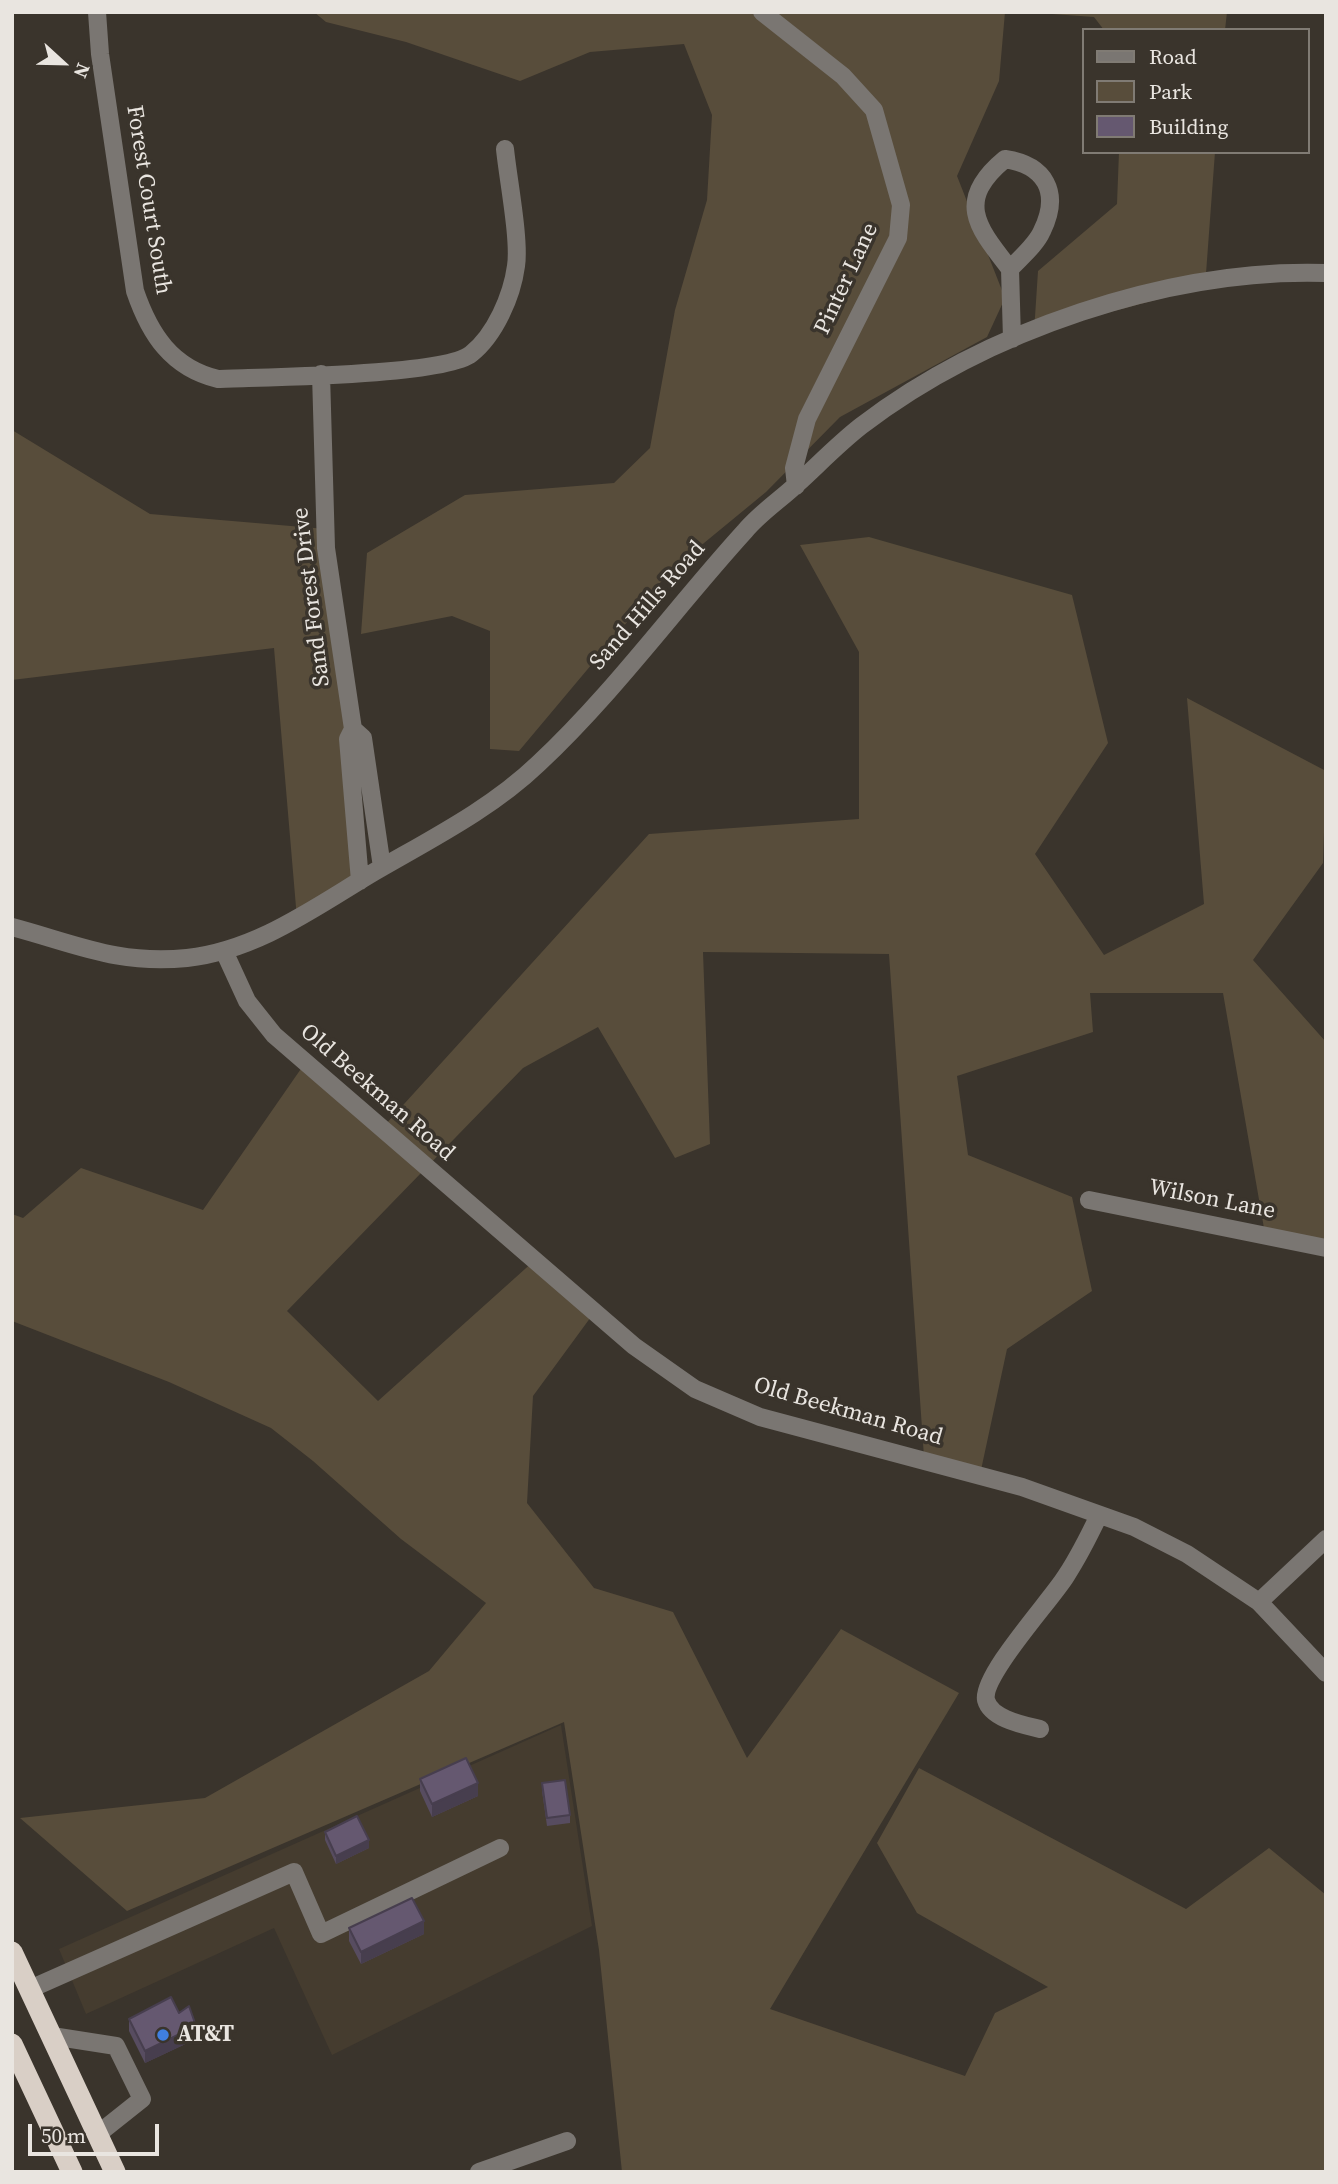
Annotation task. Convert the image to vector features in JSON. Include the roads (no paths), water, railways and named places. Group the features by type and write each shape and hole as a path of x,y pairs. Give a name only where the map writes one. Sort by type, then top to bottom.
{"highway":[{"path":"12,1952 115,2172"},
{"path":"12,2043 72,2172"}],"street":[{"name":"Forest Court South","path":"97,12 100,54 135,291 143,313 160,344 184,367 218,379 433,368 469,356 487,337 509,294 517,264 505,149"},
{"name":"Pinter Lane","path":"762,12 843,76 874,110 901,205 898,238 807,419 794,468 796,486"},
{"path":"1010,270 1042,232 1049,211 1049,187 1038,169 1023,162 1004,159 988,173 975,210 978,229 1010,270 1012,339"},
{"name":"Sand Hills Road","path":"12,926 66,945 122,958 186,958 223,951 264,937 499,798 538,765 589,712 748,527 860,427 943,371 1012,339 1163,287 1240,275 1326,272"},
{"name":"Sand Forest Drive","path":"321,374 327,548 353,729 348,739 360,880"},
{"name":"Sand Forest Drive","path":"353,729 363,738 382,867"},
{"name":"Old Beekman Road","path":"223,951 247,1000 274,1035 634,1346 695,1389 760,1417 1022,1487 1134,1527 1187,1554 1259,1602 1326,1673"},
{"name":"Wilson Lane","path":"1089,1200 1326,1248"},
{"path":"1040,1729 1018,1724 993,1712 986,1701 986,1690 1016,1641 1065,1578 1099,1515"},
{"path":"1259,1602 1326,1539"},
{"path":"30,1989 294,1872 321,1934 500,1848"},
{"path":"52,2036 116,2046 142,2099 98,2134"},
{"path":"479,2172 567,2141"}],"place":[{"name":"AT&T","path":"163,2035"}]}
